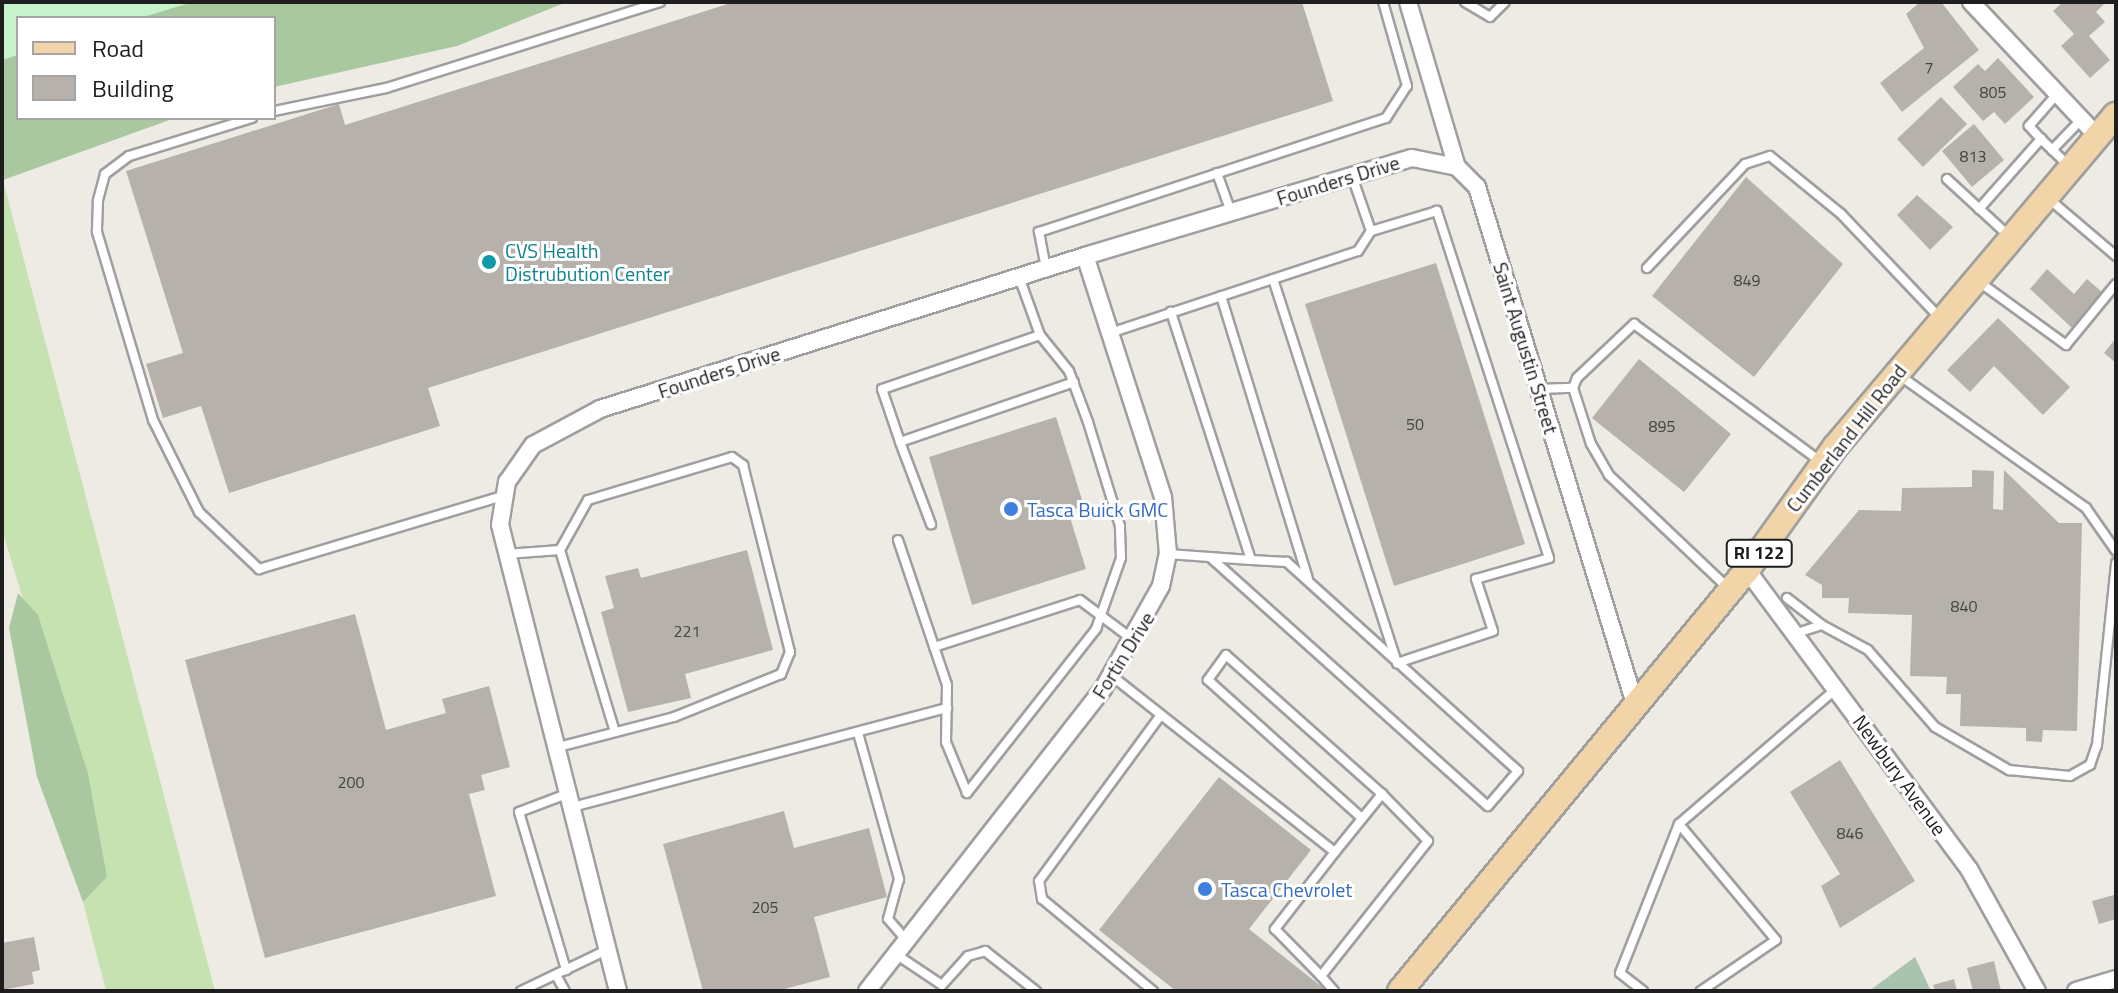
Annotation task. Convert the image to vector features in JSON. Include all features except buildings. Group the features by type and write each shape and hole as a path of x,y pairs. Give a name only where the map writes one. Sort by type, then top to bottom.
{"main road":[{"name":"Cumberland Hill Road","path":"1400,991 1634,701 1747,570 1822,463 1974,277 2070,167 2090,128 2116,115"}],"street":[{"name":"Saint Augustin Street","path":"1408,2 1457,167 1477,187 1634,701"},
{"path":"1971,2 2090,128"},
{"name":"Founders Drive","path":"503,496 533,445 576,418 1046,268 1352,175 1412,158 1457,167"},
{"name":"Fortin Drive","path":"867,991 1112,676 1135,642 1168,554 1163,497 1085,256"},
{"path":"503,496 505,554 565,802 618,991"},
{"name":"Newbury Avenue","path":"1747,570 1797,633 1969,869 2037,991"},
{"path":"2076,991 2116,979"}],"lane":[{"path":"276,111 386,88 660,2"},
{"path":"1046,268 1039,232 1386,118 1399,107 1407,86 1383,2"},
{"path":"1465,2 1490,17 1505,2"},
{"path":"2057,94 2029,126 2070,167"},
{"path":"246,120 129,156 105,174 98,201 97,232 153,420 199,512 259,569 503,496"},
{"path":"2052,150 2090,128"},
{"path":"1979,209 2041,139"},
{"path":"1647,268 1745,164 1770,156 1841,214 1940,318"},
{"path":"1217,173 1231,212"},
{"path":"1352,175 1371,231"},
{"path":"1947,179 2009,236"},
{"path":"2045,196 2116,256"},
{"path":"1109,333 1358,251 1371,231 1437,211 1549,558 1476,579 1493,631 1397,663"},
{"path":"898,540 934,647 947,708 946,742 967,793 1096,629 1098,610 1121,558 1120,526 1074,382 1040,335 1019,277"},
{"path":"1974,277 2066,345 2116,284"},
{"path":"1273,279 1397,663"},
{"path":"1221,296 1308,579"},
{"path":"1171,312 1251,560"},
{"path":"1538,389 1573,388 1634,324 1822,463"},
{"path":"931,524 882,389 1040,335"},
{"path":"1896,373 2086,508 2116,551"},
{"path":"900,442 1074,382"},
{"path":"1573,388 1609,475 1730,590"},
{"path":"552,748 615,732 781,674 790,652 743,465 732,457 588,500 560,550 615,732"},
{"path":"505,554 560,550"},
{"path":"1168,554 1287,562 1518,771 1488,806 1210,557"},
{"path":"1787,598 1822,625 1868,650 1935,727 2009,770 2070,776 2090,765 2097,745 2116,563"},
{"path":"934,647 1063,602 1098,610 1135,642"},
{"path":"1797,633 1822,625"},
{"path":"1321,976 1428,841 1382,794 1220,656 1208,680 1362,818"},
{"path":"1112,676 1335,852"},
{"path":"1643,991 1620,973 1679,824 1837,688"},
{"path":"566,970 519,812 858,733 947,708"},
{"path":"1153,991 1042,899 1039,881 1161,715"},
{"path":"858,733 899,879 888,919 908,941"},
{"path":"1334,991 1275,929 1382,794"},
{"path":"1679,824 1776,940 1701,991"},
{"path":"521,991 605,951"},
{"path":"897,955 940,988 968,956 985,951 1036,991"},
{"path":"556,975 565,991"}],"green space":[{"path":"2,2 567,2 457,46 276,87 276,16 16,16 16,120 169,120 3,180"},
{"path":"2,2 193,2 147,16 16,16 16,56 2,60"},
{"path":"2,176 215,991 106,991 83,902 107,877 2,530"},
{"path":"18,593 38,615 88,774 107,877 83,902 37,777 9,628"},
{"path":"1915,957 1931,991 1869,991"}],"place":[{"name":"CVS Health Distrubution Center","path":"489,262"},
{"name":"Tasca Buick GMC","path":"1011,509"},
{"name":"Tasca Chevrolet","path":"1205,889"}]}
